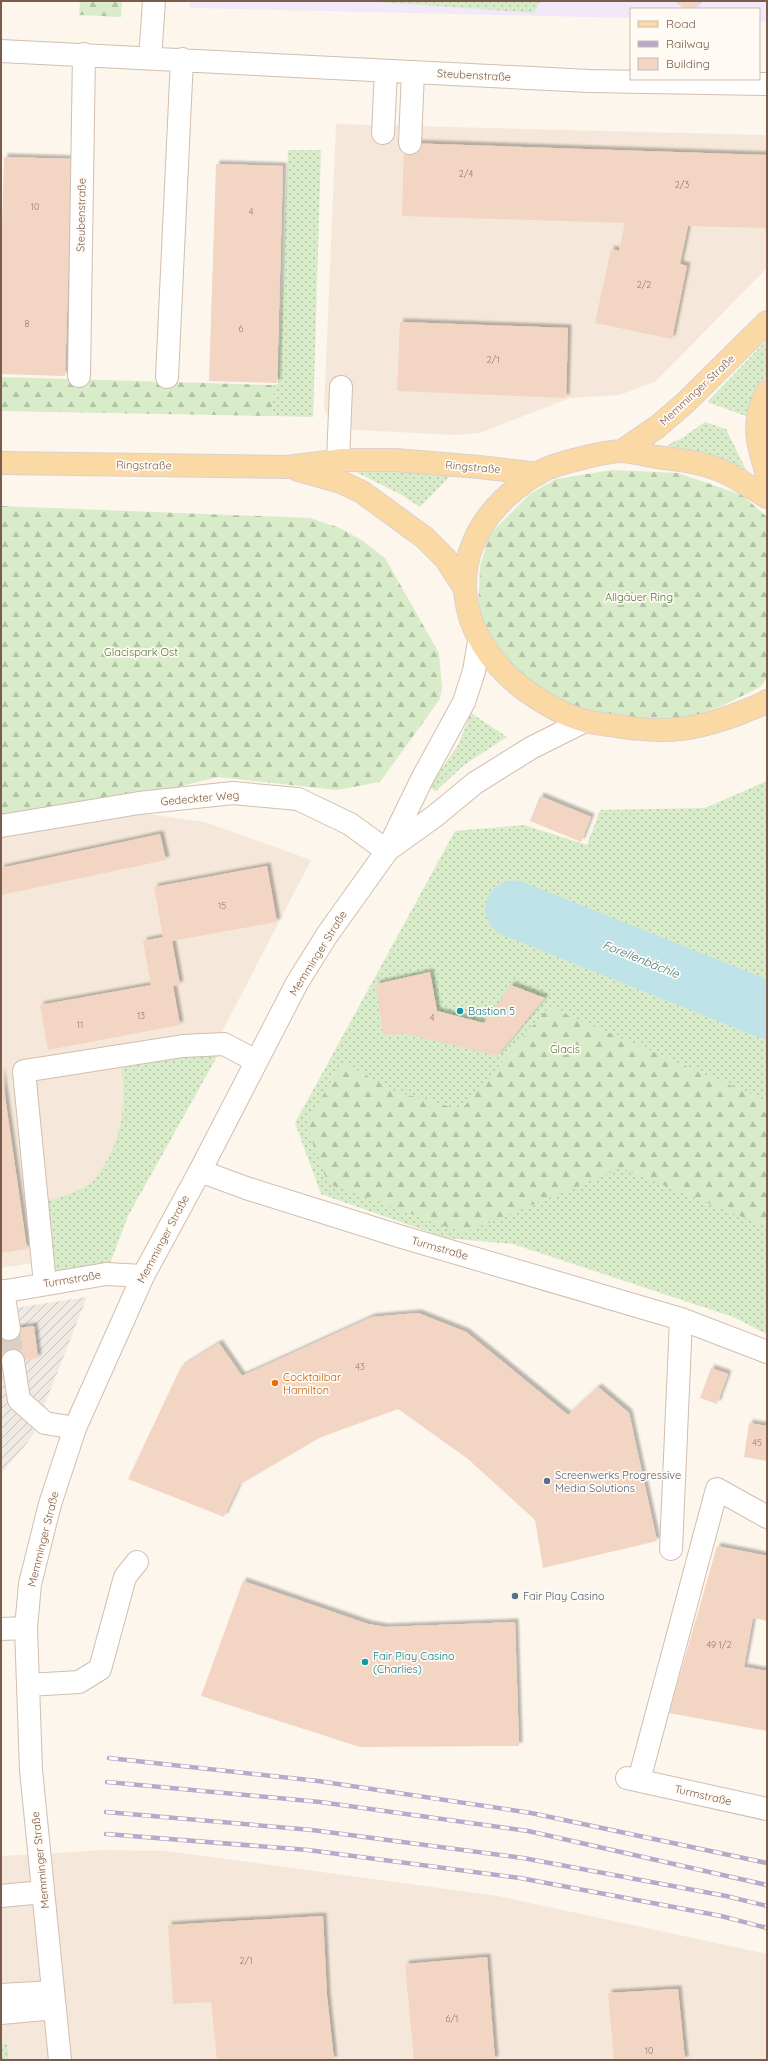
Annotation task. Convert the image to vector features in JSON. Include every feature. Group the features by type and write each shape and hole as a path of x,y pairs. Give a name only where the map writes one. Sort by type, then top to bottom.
{"main road":[{"name":"Memminger Straße","path":"622,451 657,427 685,402 767,322"},
{"path":"767,392 756,423 760,452 767,474"},
{"path":"766,702 725,719 689,729 643,730 585,721 543,703 505,674 479,641 469,618 464,587 470,551 480,530 494,510 515,489 538,474 548,468 577,459 622,451 694,463 723,472 767,497"},
{"name":"Ringstraße","path":"1,463 288,467 338,461 395,460 478,466 538,474"},
{"name":"Ringstraße","path":"288,467 341,482 362,492 425,538 445,558 464,587"}],"street":[{"path":"150,58 154,1"},
{"name":"Steubenstraße","path":"1,50 589,81 767,84"},
{"name":"Steubenstraße","path":"79,376 84,54"},
{"path":"167,377 182,60"},
{"path":"383,133 386,71"},
{"path":"410,143 413,72"},
{"path":"338,461 340,387"},
{"name":"Memminger Straße","path":"60,2060 31,1770 26,1628 30,1584 50,1504 75,1428 143,1276 200,1171 297,983 327,935 387,851 422,779 464,702 474,671 479,641"},
{"name":"Memminger Straße","path":"387,851 435,816 475,783 531,748 585,721"},
{"name":"Gedeckter Weg","path":"1,826 139,803 233,793 298,799 350,824 387,851"},
{"path":"45,1284 24,1071 183,1046 224,1044 256,1061"},
{"name":"Turmstraße","path":"200,1171 246,1188 402,1237 681,1319 767,1352"},
{"name":"Turmstraße","path":"2,1291 106,1274 143,1276"},
{"path":"2,1291 9,1330"},
{"path":"671,1549 681,1319"},
{"path":"13,1361 19,1400 45,1423 75,1428"},
{"name":"Turmstraße","path":"767,1516 717,1489 633,1779 767,1809"},
{"path":"28,1685 79,1682 100,1669 125,1576 137,1562"},
{"path":"1,1630 26,1628"},
{"path":"1,1896 43,1892"},
{"path":"1,1995 54,2000"},
{"path":"1,2013 54,2000"}],"shaded area":[{"path":"190,1 767,1 767,22 760,21 760,8 630,8 630,18 190,8"},
{"path":"336,124 767,135 767,268 656,381 620,395 570,398 480,433 456,435 336,429 324,409"},
{"path":"140,813 205,822 311,860 221,1034 103,1252 1,1268 1,836"},
{"path":"87,1297 32,1437 1,1474 1,1310"},
{"path":"105,1850 167,1851 498,1896 767,1954 767,2060 1,2060 1,1856"}],"green space":[{"path":"80,1 122,1 121,17 79,15"},
{"path":"364,1 541,1 534,13"},
{"path":"288,150 321,150 313,417 272,416 274,385 278,384"},
{"path":"767,340 767,378 749,417 707,402"},
{"path":"1,377 274,385 272,416 1,411"},
{"path":"705,422 726,429 749,476 731,465 667,445 682,438"},
{"path":"350,469 453,473 420,507 400,494"},
{"name":"Allgäuer Ring","path":"612,470 678,473 742,495 767,517 767,678 760,687 722,706 672,723 622,723 569,708 524,682 498,649 478,612 480,567 489,535 530,494 556,479"},
{"name":"Glacispark Ost","path":"1,506 310,518 340,528 363,541 385,558 439,653 442,687 440,699 380,782 337,790 218,777 141,796 1,820"},
{"path":"471,713 507,737 464,765 436,791 429,787 458,745"},
{"name":"Glacis","path":"767,781 767,1334 733,1317 513,1244 446,1238 321,1194 295,1123 455,831 524,825 587,845 600,810 705,808"},
{"path":"549,1007 767,1101 767,1227 621,1168 464,1233 328,1184 306,1124 343,1062 394,1091 461,1110"},
{"path":"224,1044 128,1216 106,1274 45,1284 37,1203 65,1196 93,1182 110,1155 116,1142 122,1114 123,1085 121,1056"},
{"path":"1,2044 7,2044 9,2060 1,2060"}],"building":[{"path":"674,1 700,1 695,8 683,8"},
{"path":"404,143 767,155 767,228 688,226 680,264 687,266 672,339 595,323 611,249 619,251 625,223 402,216"},
{"path":"4,157 72,159 65,376 1,374 1,261"},
{"path":"216,164 283,166 277,383 209,381"},
{"path":"400,322 568,328 566,398 397,391"},
{"path":"540,796 591,817 581,842 530,821"},
{"path":"160,834 166,860 1,895 1,868"},
{"path":"267,866 277,922 172,941 180,985 173,986 180,1025 48,1050 40,1005 151,985 143,941 163,937 154,887"},
{"path":"430,972 437,1011 484,1023 511,985 545,998 497,1056 407,1034 383,1035 376,984"},
{"path":"1,1069 27,1249 1,1253"},
{"path":"418,1313 466,1332 568,1415 598,1387 629,1413 657,1541 543,1568 535,1520 468,1459 398,1409 319,1438 239,1485 224,1517 128,1479 181,1367 219,1343 242,1376 372,1317"},
{"path":"34,1326 38,1358 1,1363 1,1330"},
{"path":"711,1368 728,1374 717,1404 700,1398"},
{"path":"749,1423 767,1426 767,1461 744,1457"},
{"path":"717,1546 767,1556 767,1621 753,1618 744,1667 767,1671 767,1731 669,1713"},
{"name":"Fair Play Casino (Charlies)","path":"243,1581 368,1624 385,1627 515,1622 519,1746 360,1747 201,1696"},
{"path":"323,1916 327,1996 334,2060 217,2060 211,2002 173,2004 168,1925"},
{"path":"487,1957 495,2060 414,2060 405,1964"},
{"path":"678,1989 685,2060 614,2060 608,1993"}],"waterway":[{"name":"Forellenbächle","path":"514,909 767,1010"}],"tunnel":[{"path":"9,1329 13,1361"}],"railway":[{"path":"109,1758 318,1781 531,1813 767,1863"},
{"path":"107,1782 320,1802 528,1831 767,1885"},
{"path":"106,1812 312,1830 523,1858 726,1896 767,1906"},
{"path":"106,1834 308,1850 520,1878 721,1916 767,1928"}],"place":[{"name":"Bastion 5","path":"460,1011"},
{"name":"Cocktailbar Hamilton","path":"275,1383"},
{"name":"Screenwerks Progressive Media Solutions","path":"547,1481"},
{"name":"Fair Play Casino","path":"515,1596"},
{"name":"Fair Play Casino (Charlies)","path":"365,1662"}]}
